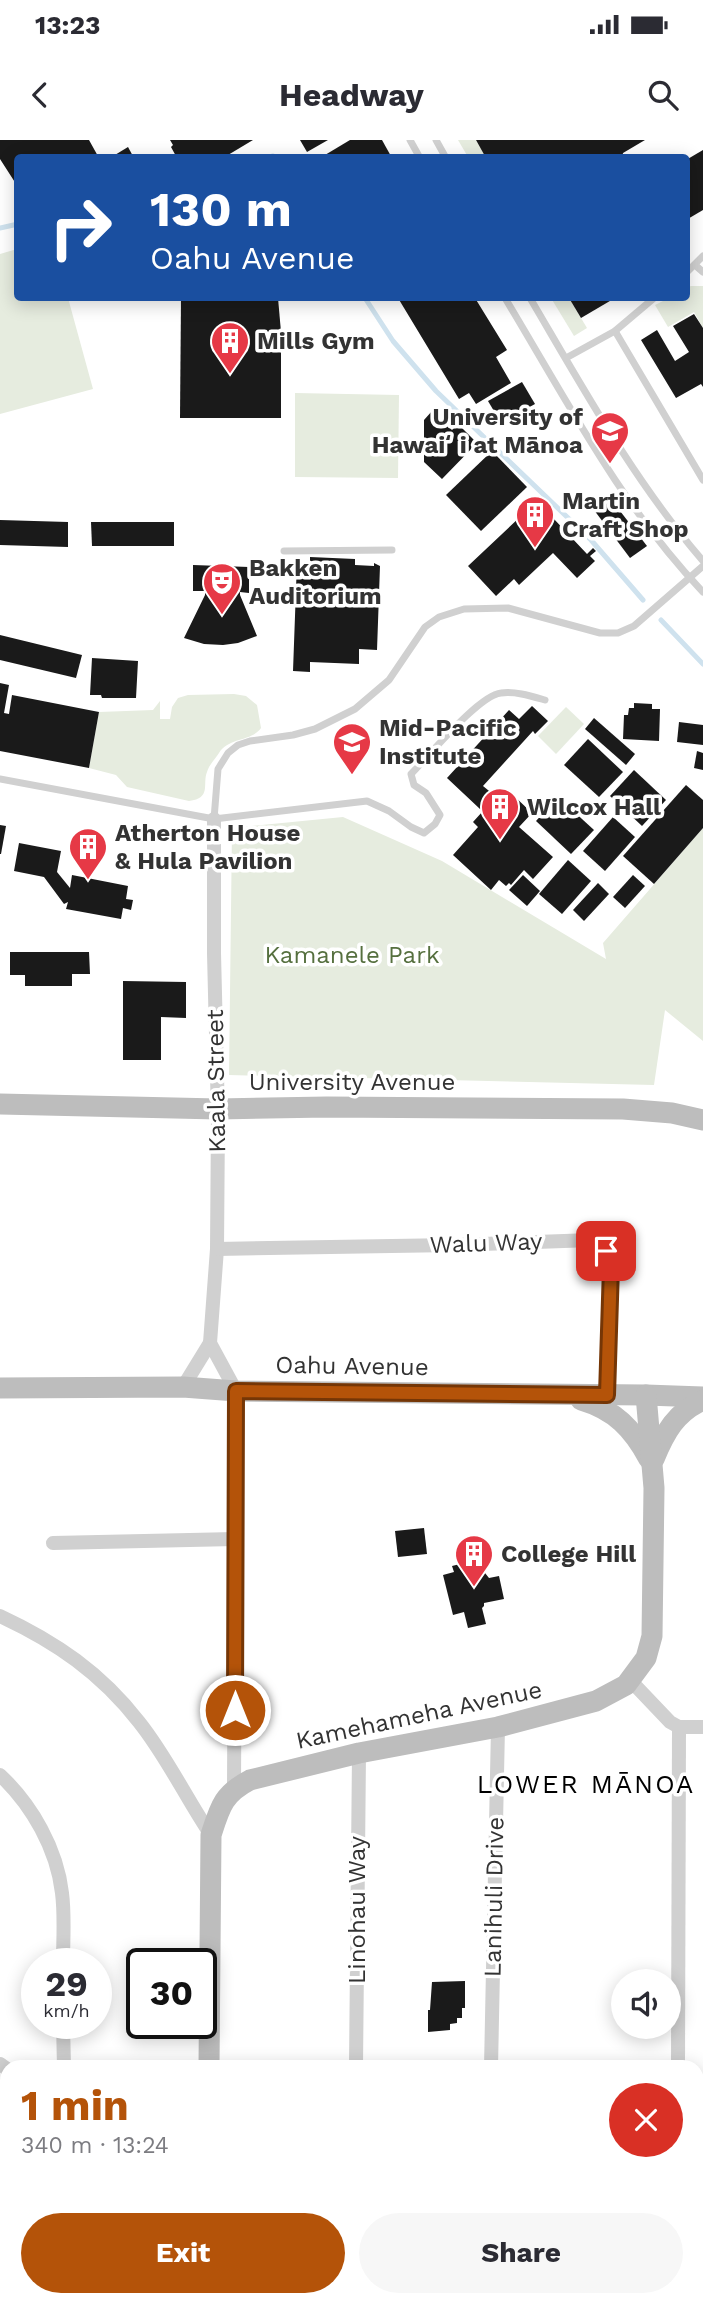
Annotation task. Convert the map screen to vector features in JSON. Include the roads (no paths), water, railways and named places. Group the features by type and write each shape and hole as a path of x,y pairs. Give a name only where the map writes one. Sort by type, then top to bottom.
{"street":[{"name":"Kaala Street","path":"183,1387 210,1343 217,1249 214,819"},
{"name":"University Avenue","path":"0,1104 218,1109 622,1109 671,1113 703,1120"},
{"name":"Walu Way","path":"217,1249 592,1240 603,1247 611,1263 607,1395"},
{"path":"209,2060 211,1835 217,1815 234,1788 236,1391 210,1343"},
{"name":"Oahu Avenue","path":"0,1388 183,1387 236,1391 646,1395 703,1398"},
{"name":"Kamehameha Avenue","path":"234,1788 250,1780 359,1753 498,1727 596,1701 617,1692 630,1680 646,1658 652,1636 652,1464 636,1435 618,1417 595,1404 561,1395"},
{"path":"646,1395 652,1464"},
{"name":"Kamehameha Avenue","path":"652,1464 670,1424 703,1398"},
{"path":"53,1544 235,1539"},
{"path":"0,1616 38,1634 110,1689 140,1723 211,1835"},
{"path":"630,1680 663,1717 679,1727 703,1727"},
{"name":"Lanihuli Drive","path":"491,2060 498,1727"},
{"path":"678,2060 679,1727"},
{"name":"Linohau Way","path":"356,2060 359,1753"},
{"path":"0,1775 28,1807 44,1834 55,1863 62,1893 63,1948"},
{"path":"63,2039 64,2060"}],"lane":[{"path":"690,269 703,256"},
{"path":"695,265 703,272"},
{"path":"507,301 632,504 663,548 703,592"},
{"path":"214,819 218,769 228,753 250,741 315,729 355,709 388,680 425,627 439,617 464,609 508,608 600,633 618,633 634,626 703,564 649,492 532,301"},
{"path":"566,358 615,331 650,301"},
{"path":"615,331 703,480"},
{"path":"284,551 392,550"},
{"path":"0,779 214,819 367,801 390,811 411,827 424,832 435,824 440,815 426,793 414,785 411,774 491,695 516,694 545,700"}],"waterway":[{"path":"0,228 14,225"},
{"path":"367,301 393,341 436,391 591,540 643,600"},
{"path":"661,620 703,664"}],"place":[{"name":"Mills Gym","path":"230,375"},
{"name":"University of Hawaiʻi at Mānoa","path":"610,465"},
{"name":"Martin Craft Shop","path":"535,549"},
{"name":"Bakken Auditorium","path":"222,616"},
{"name":"Mid-Pacific Institute","path":"352,776"},
{"name":"Wilcox Hall","path":"500,841"},
{"name":"Atherton House & Hula Pavilion","path":"88,881"},
{"name":"College Hill","path":"474,1588"}],"district":[{"name":"LOWER MĀNOA","path":"586,1784"}],"park label":[{"name":"Kamanele Park","path":"352,955"}]}
